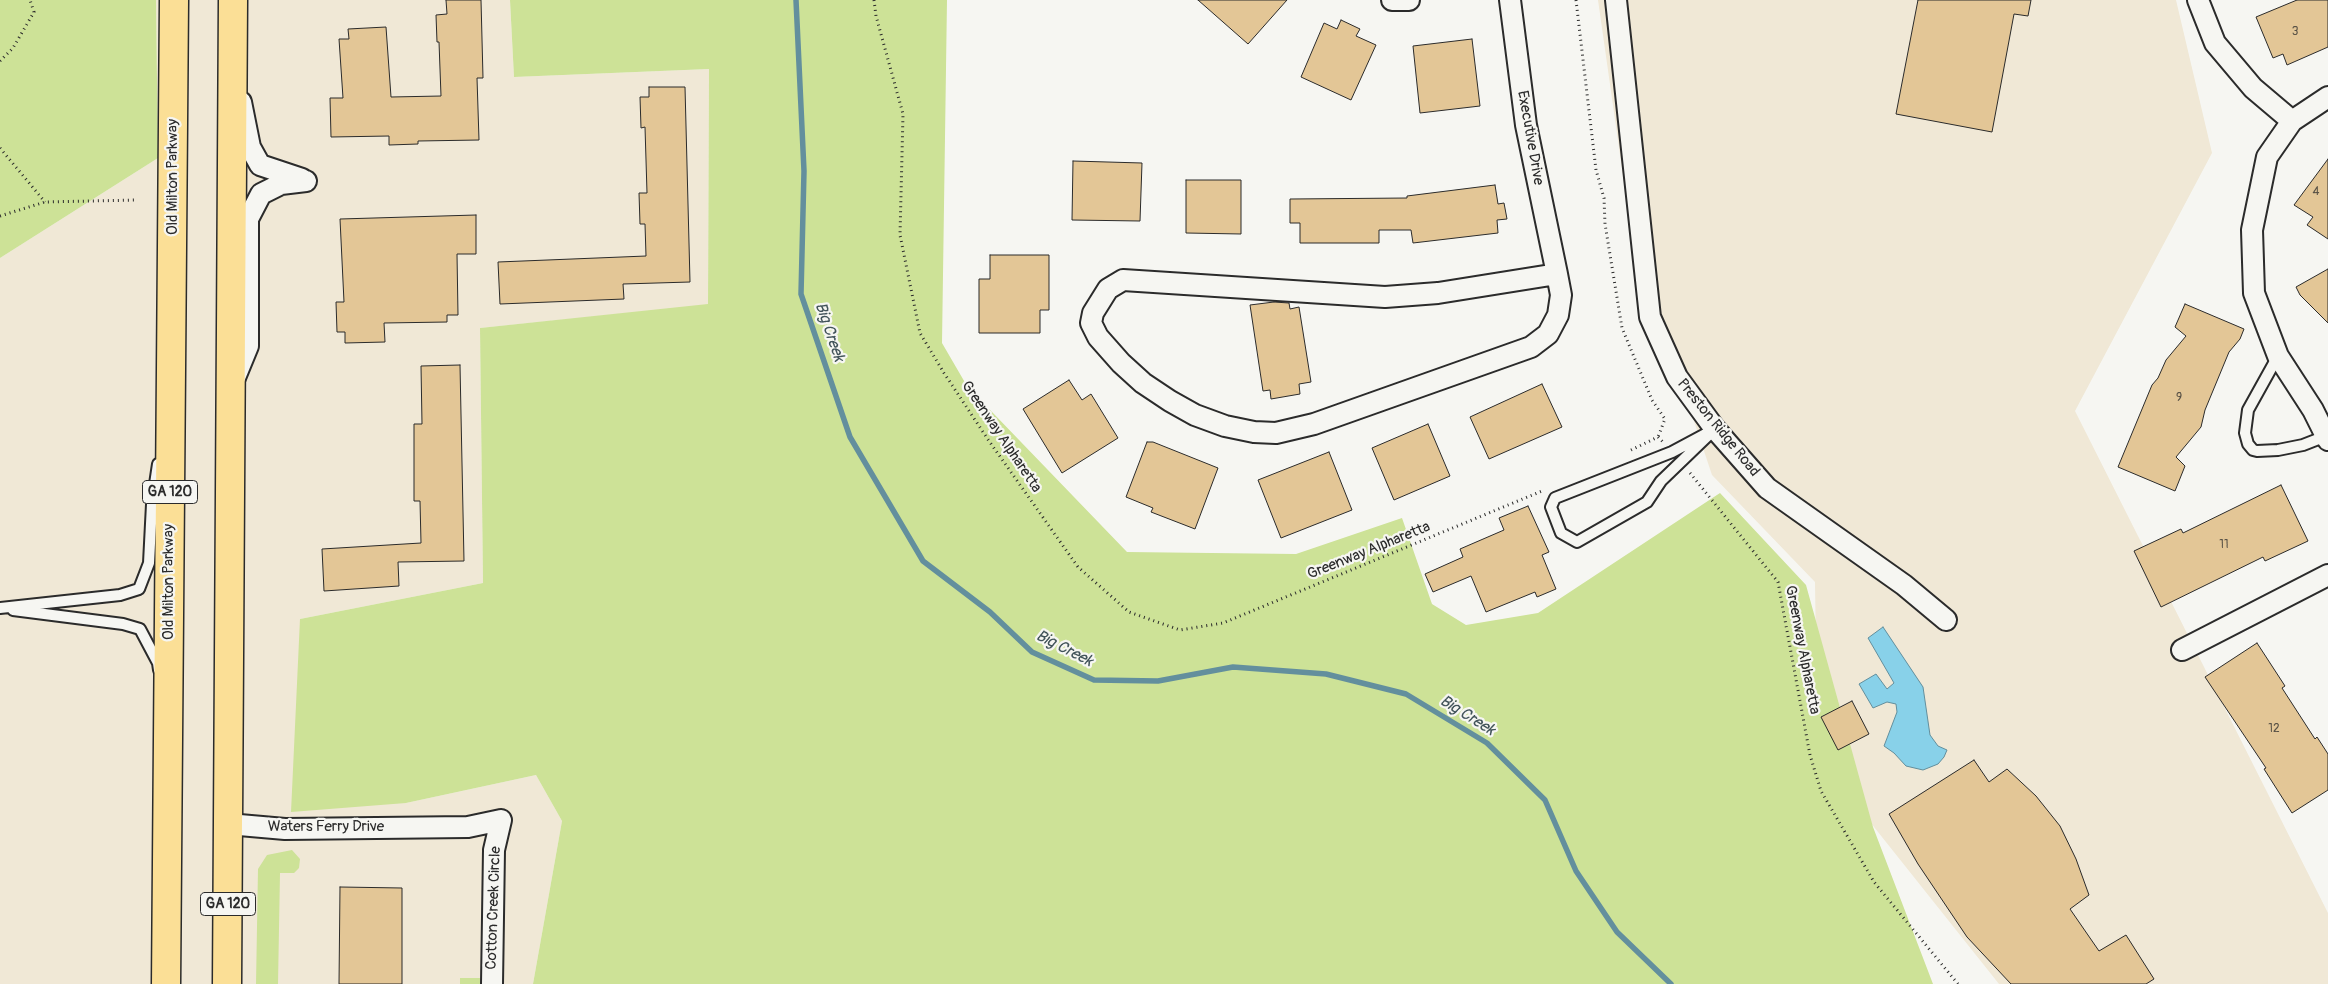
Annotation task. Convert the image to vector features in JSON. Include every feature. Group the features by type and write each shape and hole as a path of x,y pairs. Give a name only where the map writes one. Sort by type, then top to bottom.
{"highway":[{"name":"Old Milton Parkway","path":"166,984 174,0"},
{"name":"GA 120","path":"227,984 234,0"}],"street":[{"path":"1392,0 1410,0"},
{"name":"Executive Drive","path":"1510,0 1526,125 1557,274 1561,295 1558,315 1548,334 1531,347 1314,424 1276,433 1254,432 1225,426 1195,415 1170,401 1143,383 1121,364 1098,337 1092,323 1093,312 1108,289 1123,280 1385,297 1438,294 1557,274"},
{"name":"Preston Ridge Road","path":"1616,0 1650,317 1677,377 1716,429 1767,488 1904,585 1946,620"},
{"path":"2198,0 2215,44 2253,88 2292,121"},
{"path":"230,389 248,346 248,220 261,194 281,184 306,181 260,165 250,147 233,67"},
{"path":"2327,438 2313,410 2278,356 2254,293 2252,230 2267,157 2292,121 2328,97"},
{"path":"2182,650 2328,575"},
{"name":"Cotton Creek Circle","path":"424,826 468,827 501,820 494,850 493,868 492,984"},
{"name":"Waters Ferry Drive","path":"228,824 285,829 424,826"}],"lane":[{"path":"2278,356 2248,410 2245,432 2248,444 2253,450 2278,450 2327,438"},
{"path":"0,608 120,595 139,589 150,563 152,504 171,386"},
{"path":"1716,429 1661,480 1647,502 1577,542 1561,533 1550,506 1555,498 1672,452 1716,429"},
{"path":"0,608 123,624 140,630 158,663 168,728"}],"path":[{"path":"0,61 12,48 34,12 30,0"},
{"name":"Greenway Alpharetta","path":"874,0 876,16 903,114 900,234 920,333 989,441 1078,567 1129,612 1180,630 1223,623 1550,487"},
{"path":"1576,0 1596,170 1604,198 1605,224 1622,328 1652,400 1665,419 1658,437 1623,454"},
{"path":"0,148 45,202"},
{"path":"0,216 45,202 137,200"},
{"path":"1658,437 1672,452"},
{"name":"Greenway Alpharetta","path":"1682,462 1778,582 1810,755 1821,791 1874,882 1958,984"}],"shaded area":[{"path":"156,0 510,0 514,77 709,69 708,305 480,328 483,583 300,619 406,803 536,775 562,821 533,984 0,984 0,258 158,158"},
{"path":"1598,0 2176,0 2212,153 2075,411 2328,913 2328,984 1999,984 1839,783 1817,719 1815,582 1712,475 1631,232"}],"green space":[{"path":"0,0 156,0 158,158 0,258"},
{"path":"510,0 947,0 942,343 967,386 1127,552 1296,554 1402,518 1432,604 1466,625 1538,613 1720,493 1806,585 1873,827 1933,984 533,984 562,821 536,775 406,803 291,812 300,619 483,583 480,328 708,304 709,69 514,77"},
{"path":"292,850 300,859 299,868 294,873 280,873 278,984 256,984 258,869 267,855"},
{"path":"460,978 480,978 480,984 460,984"}],"water":[{"path":"1883,627 1923,687 1930,735 1938,746 1947,750 1938,764 1923,770 1906,766 1894,753 1884,746 1897,712 1896,704 1887,702 1873,708 1859,684 1876,674 1887,689 1894,683 1868,638"}],"building":[{"path":"446,0 481,0 483,78 477,78 479,140 418,141 418,144 389,145 389,136 331,137 330,98 343,98 339,39 349,39 348,29 386,27 391,97 441,96 436,15 447,14"},
{"path":"1198,0 1287,0 1248,44"},
{"path":"1918,0 2031,0 2028,16 2014,14 1992,132 1896,114"},
{"path":"2297,0 2328,0 2328,47 2287,65 2283,54 2273,58 2256,17"},
{"path":"1341,20 1360,29 1356,36 1376,45 1351,100 1301,77 1324,23 1337,29"},
{"path":"1472,39 1480,106 1420,113 1413,46"},
{"path":"649,87 685,87 690,282 623,284 624,299 500,304 498,262 646,256 645,224 640,224 639,193 647,193 645,127 641,128 640,97 649,97"},
{"path":"2328,159 2328,239 2307,225 2313,217 2294,205"},
{"path":"1073,161 1142,163 1140,221 1072,220"},
{"path":"1186,180 1241,180 1241,234 1186,233"},
{"path":"1495,185 1498,204 1504,203 1507,219 1497,220 1498,233 1413,243 1411,230 1379,230 1379,243 1300,243 1300,223 1290,223 1290,199 1407,198 1407,196"},
{"path":"476,215 476,254 457,254 458,315 447,315 447,322 384,323 385,342 345,343 345,332 337,332 336,302 344,302 340,219"},
{"path":"990,255 1049,255 1049,310 1040,310 1040,333 979,333 979,279 990,279"},
{"path":"2328,269 2328,323 2300,295 2296,287"},
{"path":"1274,302 1289,303 1290,309 1299,307 1311,382 1299,384 1300,394 1271,399 1270,390 1263,391 1250,305"},
{"path":"2185,304 2244,329 2240,339 2229,352 2205,410 2201,427 2176,457 2185,466 2175,491 2118,467 2152,385 2158,378 2166,360 2186,336 2175,327"},
{"path":"460,365 464,561 398,562 399,586 324,591 322,549 421,543 420,501 414,501 414,424 422,424 421,366"},
{"path":"1069,380 1082,400 1091,394 1118,438 1062,473 1023,409"},
{"path":"1542,384 1562,427 1489,459 1470,417"},
{"path":"1428,424 1450,476 1394,500 1372,448"},
{"path":"1147,442 1153,442 1218,468 1195,529 1151,512 1153,508 1126,497"},
{"path":"1329,452 1352,510 1281,538 1258,480"},
{"path":"2281,485 2308,541 2265,561 2263,557 2161,607 2134,551 2181,529 2183,533"},
{"path":"1528,506 1549,552 1542,555 1556,589 1537,597 1535,592 1486,612 1471,576 1433,592 1425,574 1463,557 1460,549 1504,530 1499,518"},
{"path":"2257,643 2285,686 2282,688 2315,739 2317,737 2328,754 2328,790 2292,813 2264,769 2266,768 2205,677"},
{"path":"1852,701 1869,734 1838,750 1821,717"},
{"path":"1974,760 1989,782 2007,769 2036,796 2060,826 2076,859 2089,895 2070,909 2099,951 2126,935 2154,979 2146,984 2011,984 1967,937 1918,864 1889,814"},
{"path":"340,887 402,888 402,984 339,984"}],"waterway":[{"name":"Big Creek","path":"796,0 804,171 801,294 850,437 923,561 990,612 1032,652 1094,680 1158,681 1233,667 1326,674 1406,694 1487,743 1545,800 1576,871 1617,932 1671,984"}]}
